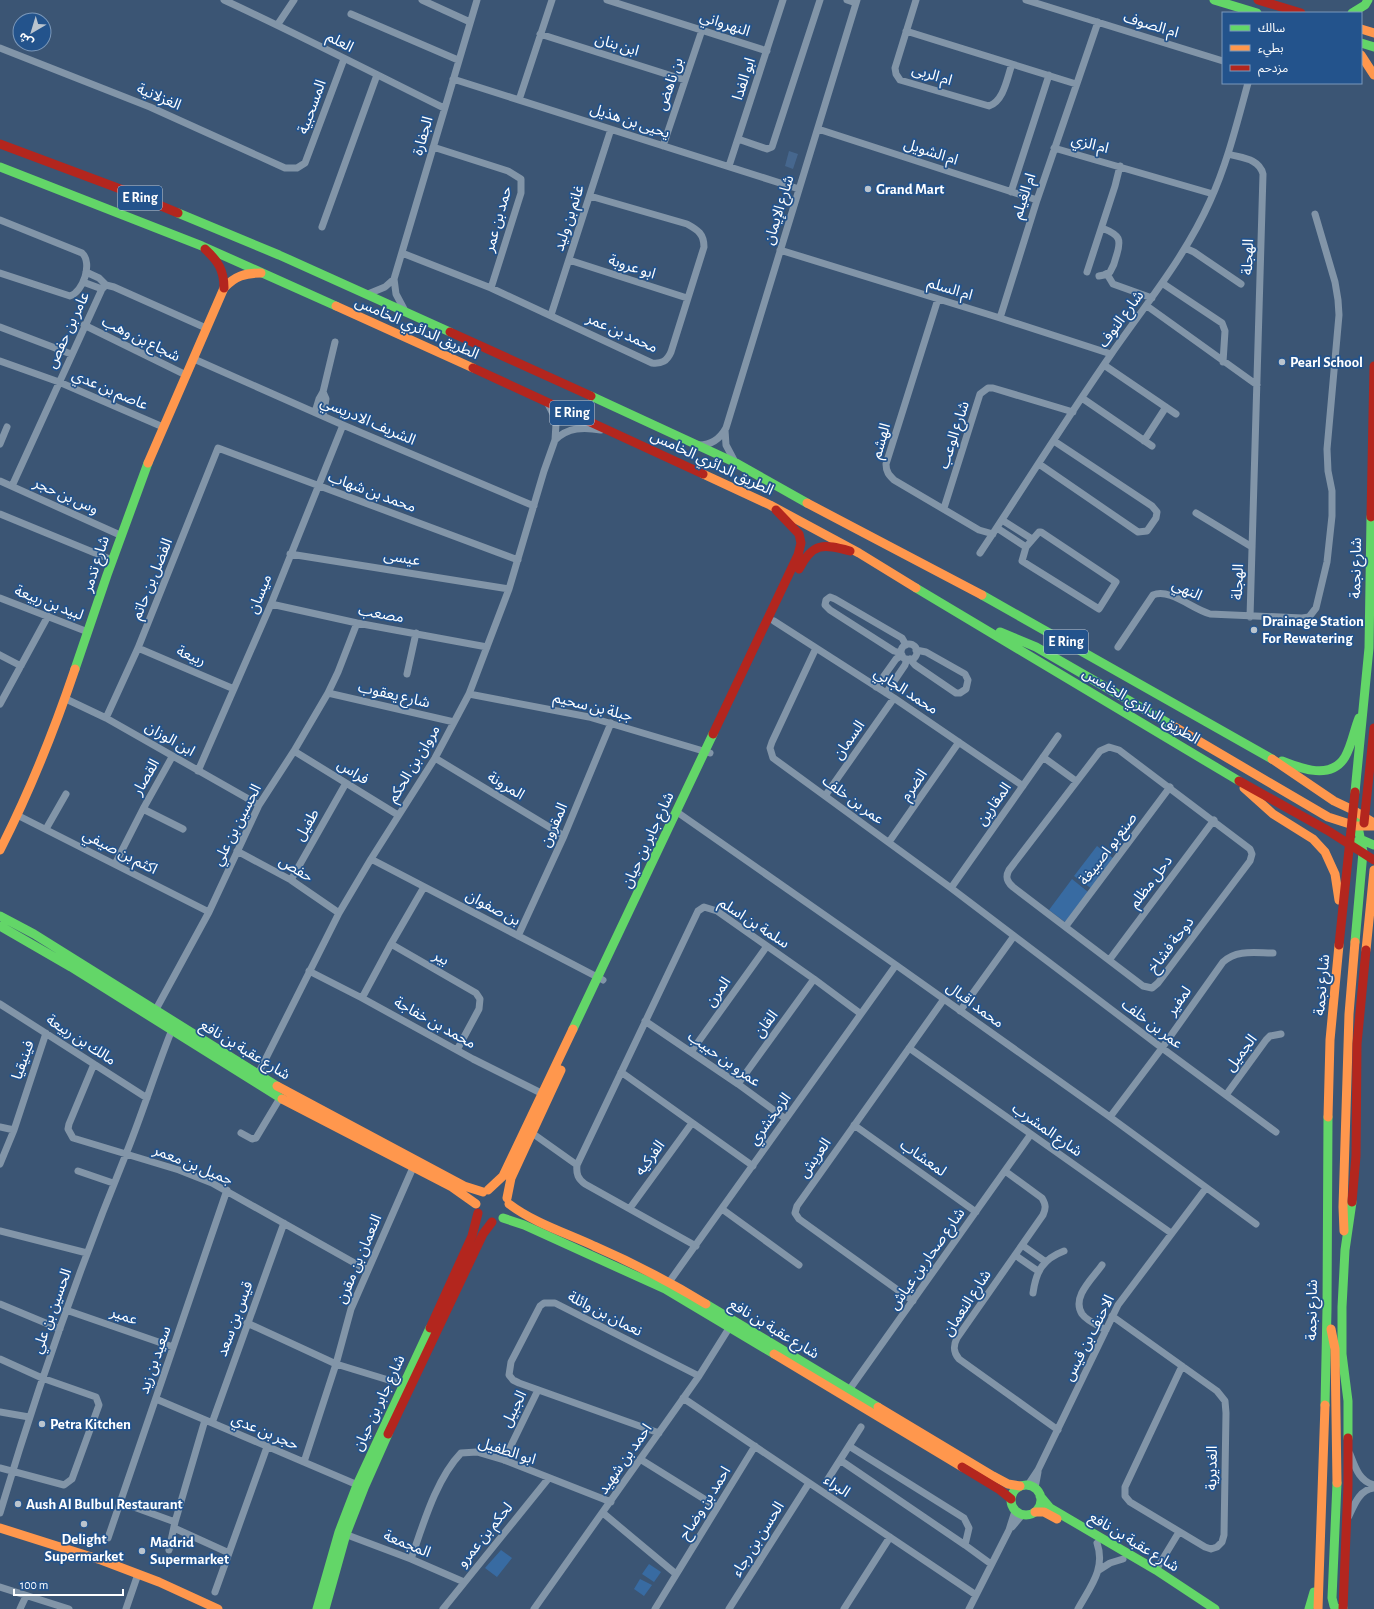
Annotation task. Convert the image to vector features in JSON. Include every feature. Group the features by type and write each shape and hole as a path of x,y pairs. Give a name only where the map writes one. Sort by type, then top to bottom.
{"main road":[{"path":"1214,0 1252,12"},
{"path":"1258,0 1298,12"},
{"path":"1354,12 1365,5 1368,0"},
{"path":"1362,30 1374,33"},
{"path":"1362,44 1374,47"},
{"path":"1362,56 1374,75"},
{"name":"الطريق الدائري الخامس","path":"0,144 123,190 279,255 368,294 736,463 820,510 988,598 1260,751 1328,796 1374,824"},
{"name":"الطريق الدائري الخامس","path":"0,167 202,246 546,401 770,505 859,554 1374,859"},
{"name":"شارع تدمر","path":"202,246 221,265 224,274 224,288"},
{"name":"شارع تدمر","path":"0,850 19,816 66,699 120,535 163,427 224,288 231,280 240,274 261,273"},
{"name":"شارع نجمة","path":"1353,810 1369,648 1374,366"},
{"name":"شارع جابر بن حيان","path":"486,1191 503,1176 546,1095 680,813 800,549 801,543 799,534 770,505"},
{"name":"شارع جابر بن حيان","path":"707,752 807,554 820,546 829,546 859,554"},
{"path":"975,623 1018,638 1036,647 1317,811 1358,827 1374,824"},
{"path":"1260,751 1299,767 1323,771 1332,770 1345,757 1364,709"},
{"name":"شارع نجمة","path":"1318,1609 1322,1517 1327,1309 1327,1156 1330,1040 1349,844 1358,827 1365,818 1374,728"},
{"path":"1232,776 1264,807 1313,839 1325,852 1335,874 1342,916"},
{"path":"1353,810 1358,827 1368,842 1374,859"},
{"path":"1349,844 1368,842"},
{"path":"1345,1250 1343,1207 1349,1014 1363,852 1368,842"},
{"name":"شارع نجمة","path":"1343,1609 1347,1520 1348,1400 1342,1345 1342,1307 1345,1250 1352,1206 1356,1156 1360,1000 1367,949 1374,870"},
{"name":"شارع عقبة بن نافع","path":"0,916 34,934 153,1014"},
{"name":"شارع عقبة بن نافع","path":"0,926 153,1014 256,1078 414,1164 461,1192 477,1209"},
{"path":"1367,949 1374,933"},
{"name":"شارع عقبة بن نافع","path":"256,1078 280,1098 414,1164 464,1186 486,1191"},
{"name":"شارع جابر بن حيان","path":"508,1201 511,1178 532,1133 546,1095"},
{"path":"486,1191 499,1191 508,1201 508,1209 503,1218 492,1222 486,1220 477,1209 479,1196 486,1191"},
{"name":"شارع عقبة بن نافع","path":"508,1201 522,1214 595,1246 667,1286 850,1390 993,1476 1008,1484 1031,1489 1050,1508 1156,1570 1215,1609"},
{"name":"شارع جابر بن حيان","path":"317,1609 360,1486 472,1236 477,1209"},
{"name":"شارع عقبة بن نافع","path":"503,1218 524,1225 667,1286"},
{"name":"شارع جابر بن حيان","path":"406,1386 480,1239 492,1222"},
{"path":"1327,1309 1335,1349 1336,1489 1332,1598 1334,1606 1337,1609 1343,1609"},
{"name":"شارع عقبة بن نافع","path":"732,1324 842,1396 1000,1490 1011,1499"},
{"path":"1015,1489 1031,1489 1040,1502 1038,1508 1034,1512 1029,1514 1019,1512 1012,1507 1011,1499 1015,1489"},
{"name":"شارع عقبة بن نافع","path":"1034,1512 1044,1512 1052,1516 1203,1609"},
{"path":"0,1528 101,1560 138,1574 218,1609"},
{"name":"شارع جابر بن حيان","path":"325,1609 343,1533"},
{"path":"1309,1609 1319,1574"}],"street":[{"name":"العلم","path":"224,0 278,24 344,59 444,108"},
{"path":"278,24 294,0"},
{"path":"422,0 470,22"},
{"name":"الجفارة","path":"408,313 398,301 394,279 477,0"},
{"path":"519,100 552,0"},
{"name":"النهرواني","path":"607,0 767,51"},
{"name":"ابو الفدا","path":"729,166 783,0"},
{"path":"738,139 767,149 772,147 820,0"},
{"path":"847,0 856,1"},
{"name":"ام الربى","path":"916,0 895,68 896,74 900,80 989,106 995,104 999,99 1012,64"},
{"name":"ام الصوف","path":"1026,0 1222,61"},
{"name":"شارع الإيمان","path":"694,444 710,444 720,438 726,428 856,1"},
{"path":"351,14 458,60"},
{"name":"ام الغيلم","path":"1000,318 1036,200 1098,22"},
{"name":"بن ناهض","path":"663,146 702,30"},
{"path":"906,31 1076,84"},
{"name":"ابن بنان","path":"540,34 686,80"},
{"name":"الغزلانية","path":"0,48 150,107 285,168 297,168 305,163"},
{"name":"المسحبية","path":"305,163 344,59"},
{"path":"322,227 377,75"},
{"path":"1011,192 1049,76"},
{"name":"يحيى بن هذيل","path":"453,79 799,189"},
{"name":"شارع النوف","path":"980,553 1111,354 1147,306 1185,248 1213,194 1228,154 1248,84"},
{"name":"غانم بن وليد","path":"551,315 611,129"},
{"name":"ام الشويل","path":"818,129 1036,200"},
{"name":"حمد بن عمر","path":"433,147 508,171 521,179 521,193 491,288"},
{"name":"ام الزي","path":"1054,148 1213,194"},
{"name":"الهجلة","path":"1228,154 1253,161 1260,166 1263,174 1250,617"},
{"path":"1087,272 1116,186 1120,166"},
{"name":"محمد بن عمر","path":"402,253 491,288 652,363 659,364 668,359 672,352 687,298 704,247 704,240 701,233 687,224 590,196"},
{"name":"النهي","path":"1118,647 1152,595 1158,592 1168,594 1204,612 1250,617 1306,618 1315,611 1323,582 1331,529 1332,503 1327,449 1339,307 1335,282 1316,214"},
{"path":"0,220 82,253 86,258 86,272 82,282 77,292 70,296 0,273"},
{"path":"1098,276 1107,274 1112,269 1120,246 1120,242 1116,235 1102,228"},
{"path":"1185,248 1194,252 1241,284"},
{"name":"ام السلم","path":"780,250 1111,354"},
{"name":"ابو عروبة","path":"568,260 687,298"},
{"path":"86,272 99,278 104,287"},
{"path":"1107,274 1113,284 1152,298"},
{"path":"368,294 385,287 394,279"},
{"path":"82,282 104,287"},
{"path":"1162,283 1222,323 1225,330 1223,362"},
{"name":"عامر بن حفص","path":"12,486 84,325 104,287 114,287 206,328"},
{"name":"الهشم","path":"938,299 886,464 886,469 888,474 894,480 944,508 979,530 995,531 1026,547"},
{"path":"1147,306 1257,385"},
{"name":"شجاع بن وهب","path":"84,325 186,376"},
{"path":"0,327 71,354"},
{"path":"315,412 323,392 335,342"},
{"name":"الشريف الادريسي","path":"194,359 343,425 534,506"},
{"name":"عاصم بن عدي","path":"0,361 59,382 163,427"},
{"path":"1104,365 1176,414"},
{"name":"شارع الوعب","path":"944,508 980,394 984,390 994,388 1073,412"},
{"path":"323,392 326,398 323,416"},
{"path":"1082,398 1152,446"},
{"name":"مروان بن الحكم","path":"256,1078 339,912 398,815 435,758 469,694 509,589 544,471 555,440 556,424 554,416 546,401"},
{"path":"1144,441 1166,407"},
{"name":"ميسان","path":"198,771 271,604 343,425"},
{"path":"0,444 8,427"},
{"path":"555,440 560,435 573,429 580,428 612,432"},
{"name":"شارع الإيمان","path":"726,428 726,445 736,463"},
{"path":"1039,464 1138,532 1147,531 1156,518 1157,512 1152,506 1054,441"},
{"name":"محمد بن شهاب","path":"218,448 518,560"},
{"name":"الفضل بن حاتم","path":"106,718 138,648 218,448"},
{"name":"وس بن حجر","path":"0,481 120,535"},
{"name":"الهجلة","path":"1196,513 1252,548"},
{"path":"0,514 112,560"},
{"path":"1002,520 1032,539"},
{"path":"1039,532 1041,532 1116,582 1100,608 1097,609 1022,562 1021,560 1026,547 1039,532"},
{"name":"عيسى","path":"290,554 509,589"},
{"name":"لبيد بن ربيعة","path":"0,598 88,632"},
{"path":"876,687 896,659 905,656 915,656 916,650 913,645 906,644 902,638 835,599 830,598 826,600 825,605 830,610 894,651 905,656 915,665 956,693 960,693 966,689 968,680 965,674 926,652 916,650"},
{"name":"مصعب","path":"271,604 357,623 487,647"},
{"path":"0,704 48,616"},
{"name":"محمد الجابي","path":"774,621 894,698 1023,786"},
{"name":"الحسين بن علي","path":"153,1014 209,912 258,805 294,751 328,693 338,672 357,623"},
{"path":"407,674 416,633"},
{"path":"886,693 905,665 903,647 906,644"},
{"name":"ربيعة","path":"138,648 234,689"},
{"name":"عمر بن خلف","path":"816,648 770,748 774,758 951,888 1162,1048 1276,1132"},
{"path":"0,655 21,666"},
{"name":"شارع يعقوب","path":"328,693 454,722"},
{"name":"جبلة بن سحيم","path":"469,694 551,709 611,723 707,752"},
{"name":"السمان","path":"825,796 894,698"},
{"name":"ابن الوزان","path":"66,699 106,718 258,805"},
{"name":"المقرون","path":"518,936 564,836 611,723"},
{"name":"المقارين","path":"951,888 1058,736"},
{"name":"الضرم","path":"889,842 959,742"},
{"name":"دوحة فشاخ","path":"1109,747 1119,750 1170,787 1250,849 1252,858 1152,988 1143,986 1110,959 1009,884 1007,874 1100,751 1109,747"},
{"name":"فراس","path":"294,751 398,815"},
{"name":"القصار","path":"115,864 172,757"},
{"path":"1043,757 1076,781"},
{"name":"المرونة","path":"435,758 564,836"},
{"name":"طفيل","path":"291,880 346,783"},
{"name":"صنع بو اصبيغة","path":"1066,926 1170,787"},
{"path":"46,829 66,794"},
{"name":"القصار","path":"143,809 183,829"},
{"name":"محمد اقبال","path":"680,813 1110,1117 1256,1224"},
{"name":"اكثم بن صيفي","path":"19,816 209,912"},
{"name":"دحل مظلم","path":"1110,959 1214,820"},
{"name":"حفص","path":"237,851 291,880 339,912"},
{"name":"بن صفوان","path":"371,859 601,979"},
{"path":"362,998 424,887"},
{"name":"سلمة بن اسلم","path":"577,1165 694,917 698,911 704,907 717,911 861,1014"},
{"path":"960,1011 1014,936"},
{"name":"بير","path":"391,944 476,993 480,999 479,1009 457,1050"},
{"name":"المرن","path":"691,1052 767,946"},
{"name":"لمفير","path":"1110,1117 1228,958 1239,953 1273,953"},
{"name":"الزمخشري","path":"667,1286 896,965"},
{"name":"محمد بن خفاجة","path":"309,971 457,1050 546,1095"},
{"name":"القان","path":"738,1084 814,979"},
{"name":"العريش","path":"913,1301 799,1219 795,1213 797,1206 944,999"},
{"name":"مالك بن ربيعة","path":"0,1004 146,1098"},
{"name":"عمرو بن حبيب","path":"645,1021 738,1084 786,1119"},
{"name":"الحسين بن علي","path":"0,1514 29,1417 66,1310 173,1026"},
{"name":"فينيقيا","path":"0,1164 14,1130 46,1033"},
{"name":"الجميل","path":"1226,1095 1266,1040 1270,1036 1281,1034"},
{"name":"شارع المشرب","path":"909,1048 1171,1233"},
{"name":"جميل بن معمر","path":"94,1064 69,1124 68,1130 77,1140 179,1170 212,1183 227,1190 367,1270"},
{"path":"621,1072 753,1166"},
{"name":"شارع عقبة بن نافع","path":"240,1133 252,1139 256,1138 280,1098"},
{"name":"الفركيه","path":"630,1208 692,1122"},
{"name":"لمعشاب","path":"854,1125 976,1212"},
{"path":"0,1127 14,1130"},
{"path":"532,1133 577,1165 576,1171 580,1181 696,1246"},
{"name":"شارع صحار بن عياش","path":"842,1396 850,1390 1031,1134"},
{"name":"النعمان بن مقرن","path":"304,1462 336,1364 351,1309 414,1164"},
{"path":"78,1171 113,1183"},
{"name":"شارع النعمان","path":"1005,1171 1042,1198 1045,1204 1045,1209 1043,1215 957,1338 954,1344 954,1350 959,1359 1058,1430"},
{"name":"الاحنف بن قيس","path":"1031,1489 1038,1470 1118,1305 1206,1188"},
{"name":"سعيد بن زيد","path":"108,1538 227,1190"},
{"path":"722,1209 799,1265"},
{"name":"قيس بن سعد","path":"212,1423 284,1223"},
{"name":"الحسين بن علي","path":"0,1231 87,1253"},
{"path":"1022,1245 1046,1262"},
{"path":"1033,1293 1038,1272 1055,1254 1064,1251"},
{"path":"1015,1255 1038,1272"},
{"path":"1102,1265 1082,1293 1080,1308 1083,1315 1106,1330"},
{"name":"نعمان بن وائلة","path":"659,1433 513,1380 509,1375 511,1362 538,1310 544,1303 555,1303 699,1376"},
{"path":"0,1304 60,1329"},
{"name":"عمير","path":"66,1310 173,1347"},
{"name":"الغديرية","path":"1112,1316 1182,1366 1222,1395 1226,1406 1224,1535 1222,1542 1217,1548 1211,1549 1180,1532 1130,1502 1125,1496 1125,1487 1182,1366"},
{"path":"247,1323 336,1364 406,1386"},
{"name":"احمد بن شهيد","path":"534,1609 699,1376 732,1324"},
{"path":"0,1359 42,1378"},
{"name":"الحسين بن علي","path":"13,1471 64,1485 69,1483 72,1479 99,1405 99,1401 96,1397 42,1378"},
{"name":"الجبيل","path":"504,1460 538,1390"},
{"name":"البراء","path":"683,1398 976,1595"},
{"name":"حجر بن عدي","path":"156,1399 360,1486"},
{"path":"0,1412 29,1417"},
{"path":"169,1550 205,1420"},
{"path":"828,1479 861,1427"},
{"name":"احمد بن وضاح","path":"655,1609 755,1446"},
{"path":"849,1446 964,1518 968,1528 965,1545"},
{"path":"215,1592 267,1447"},
{"path":"1348,1450 1359,1475 1367,1482 1374,1485"},
{"name":"ابو الطفيل","path":"411,1559 435,1494 452,1464 461,1453 478,1452 504,1460 548,1479 611,1502"},
{"path":"640,1459 717,1507"},
{"path":"840,1460 991,1564"},
{"path":"0,1468 13,1471"},
{"name":"لحكم بن عمرو","path":"443,1609 548,1479"},
{"name":"الحسن بن رجاء","path":"729,1609 809,1482"},
{"path":"1347,1520 1354,1505 1363,1493 1370,1488 1374,1488"},
{"path":"120,1502 175,1525 229,1553"},
{"path":"603,1512 676,1574"},
{"path":"969,1609 1019,1512"},
{"path":"1156,1570 1180,1532"},
{"name":"المجمعة","path":"343,1533 411,1559 464,1582"},
{"path":"844,1609 890,1537"},
{"path":"1078,1609 1099,1570 1100,1557 1097,1543"},
{"path":"1099,1570 1110,1563 1123,1559"},
{"path":"126,1609 138,1574"},
{"path":"0,1587 68,1609"},
{"path":"20,1609 26,1596"}],"shaded area":[{"path":"789,151 798,154 793,169 785,166"},
{"path":"1097,846 1114,859 1092,889 1074,876"},
{"path":"1072,879 1088,892 1065,922 1049,910"},
{"path":"501,1550 512,1558 497,1577 485,1568"},
{"path":"649,1564 661,1572 654,1582 642,1574"},
{"path":"640,1579 652,1585 644,1596 634,1589"}],"traffic: fast":[{"path":"1214,0 1254,12"},
{"path":"1354,12 1365,5 1368,0"},
{"path":"1362,43 1374,47"},
{"path":"0,167 202,246 336,306"},
{"path":"178,213 279,255 450,332"},
{"path":"591,396 736,463 807,503"},
{"path":"75,669 107,575 148,463"},
{"path":"1355,792 1369,648 1371,517"},
{"path":"916,588 1239,781"},
{"path":"982,595 1272,759"},
{"path":"1000,632 1036,647 1173,726"},
{"path":"1282,761 1298,767 1316,771 1332,768 1339,764 1345,757 1359,718"},
{"path":"573,1029 713,734"},
{"path":"1355,942 1363,852 1357,822"},
{"path":"1356,842 1362,840 1374,845"},
{"path":"0,916 34,934 277,1086"},
{"path":"0,926 71,967 282,1099"},
{"path":"1325,1405 1328,1117"},
{"path":"1348,1438 1348,1401 1342,1354 1342,1307 1345,1250 1352,1202"},
{"path":"503,1218 524,1225 665,1289 774,1354"},
{"path":"706,1304 878,1407"},
{"path":"317,1609 339,1532 357,1485 430,1328"},
{"path":"325,1609 346,1534 364,1488 388,1434"},
{"path":"1337,1483 1332,1598 1334,1606 1337,1609 1343,1608"},
{"path":"1026,1485 1032,1486 1040,1494 1041,1500 1040,1506 1032,1514 1026,1515 1020,1514 1012,1506 1011,1500 1012,1494 1020,1486 1026,1485"},
{"path":"1040,1496 1050,1508 1156,1570 1215,1609"},
{"path":"1309,1609 1314,1592"}],"traffic: slow":[{"path":"1362,29 1374,33"},
{"path":"1362,57 1374,75"},
{"path":"148,463 224,288 236,278 261,273"},
{"path":"336,306 473,368"},
{"path":"703,474 770,505 859,553 916,588"},
{"path":"807,503 982,595"},
{"path":"0,850 41,761 75,669"},
{"path":"1173,726 1328,817 1356,826 1374,826"},
{"path":"1272,759 1334,801 1353,810 1374,823"},
{"path":"1244,788 1273,814 1313,839 1325,852 1335,874 1339,900"},
{"path":"1366,950 1374,870"},
{"path":"1344,1231 1343,1207 1349,1014 1355,942"},
{"path":"1328,1117 1330,1040 1339,945"},
{"path":"488,1190 503,1176 573,1029"},
{"path":"507,1198 511,1178 561,1070"},
{"path":"277,1086 464,1186 483,1192"},
{"path":"282,1099 452,1187 476,1204"},
{"path":"509,1204 539,1222 609,1252 651,1273 706,1304"},
{"path":"1331,1329 1335,1349 1337,1483"},
{"path":"774,1354 962,1467"},
{"path":"1318,1609 1325,1405"},
{"path":"878,1407 993,1476 1008,1484 1020,1486"},
{"path":"1035,1512 1044,1512 1057,1519"},
{"path":"0,1528 101,1560 159,1582 218,1609"}],"traffic: jam":[{"path":"1258,0 1298,12"},
{"path":"0,144 123,190 178,213"},
{"path":"205,249 219,266 223,276 224,288"},
{"path":"450,332 591,396"},
{"path":"1371,517 1374,366"},
{"path":"473,368 703,474"},
{"path":"713,734 798,555 801,543 799,534 776,510"},
{"path":"799,569 809,554 820,547 826,546 850,551"},
{"path":"1364,823 1374,728"},
{"path":"1239,781 1327,830 1374,860"},
{"path":"1339,945 1355,792"},
{"path":"1352,1202 1356,1156 1357,1044 1366,950"},
{"path":"430,1328 472,1236 478,1213"},
{"path":"388,1434 483,1234 492,1222"},
{"path":"1343,1609 1348,1485 1348,1438"},
{"path":"962,1467 1000,1490 1011,1499"}],"place":[{"name":"Grand Mart","path":"868,189"},
{"name":"Pearl School","path":"1282,362"},
{"name":"Drainage Station For Rewatering","path":"1254,630"},
{"name":"Petra Kitchen","path":"42,1424"},
{"name":"Aush Al Bulbul Restaurant","path":"18,1504"},
{"name":"Delight Supermarket","path":"84,1524"},
{"name":"Madrid Supermarket","path":"142,1551"}]}
